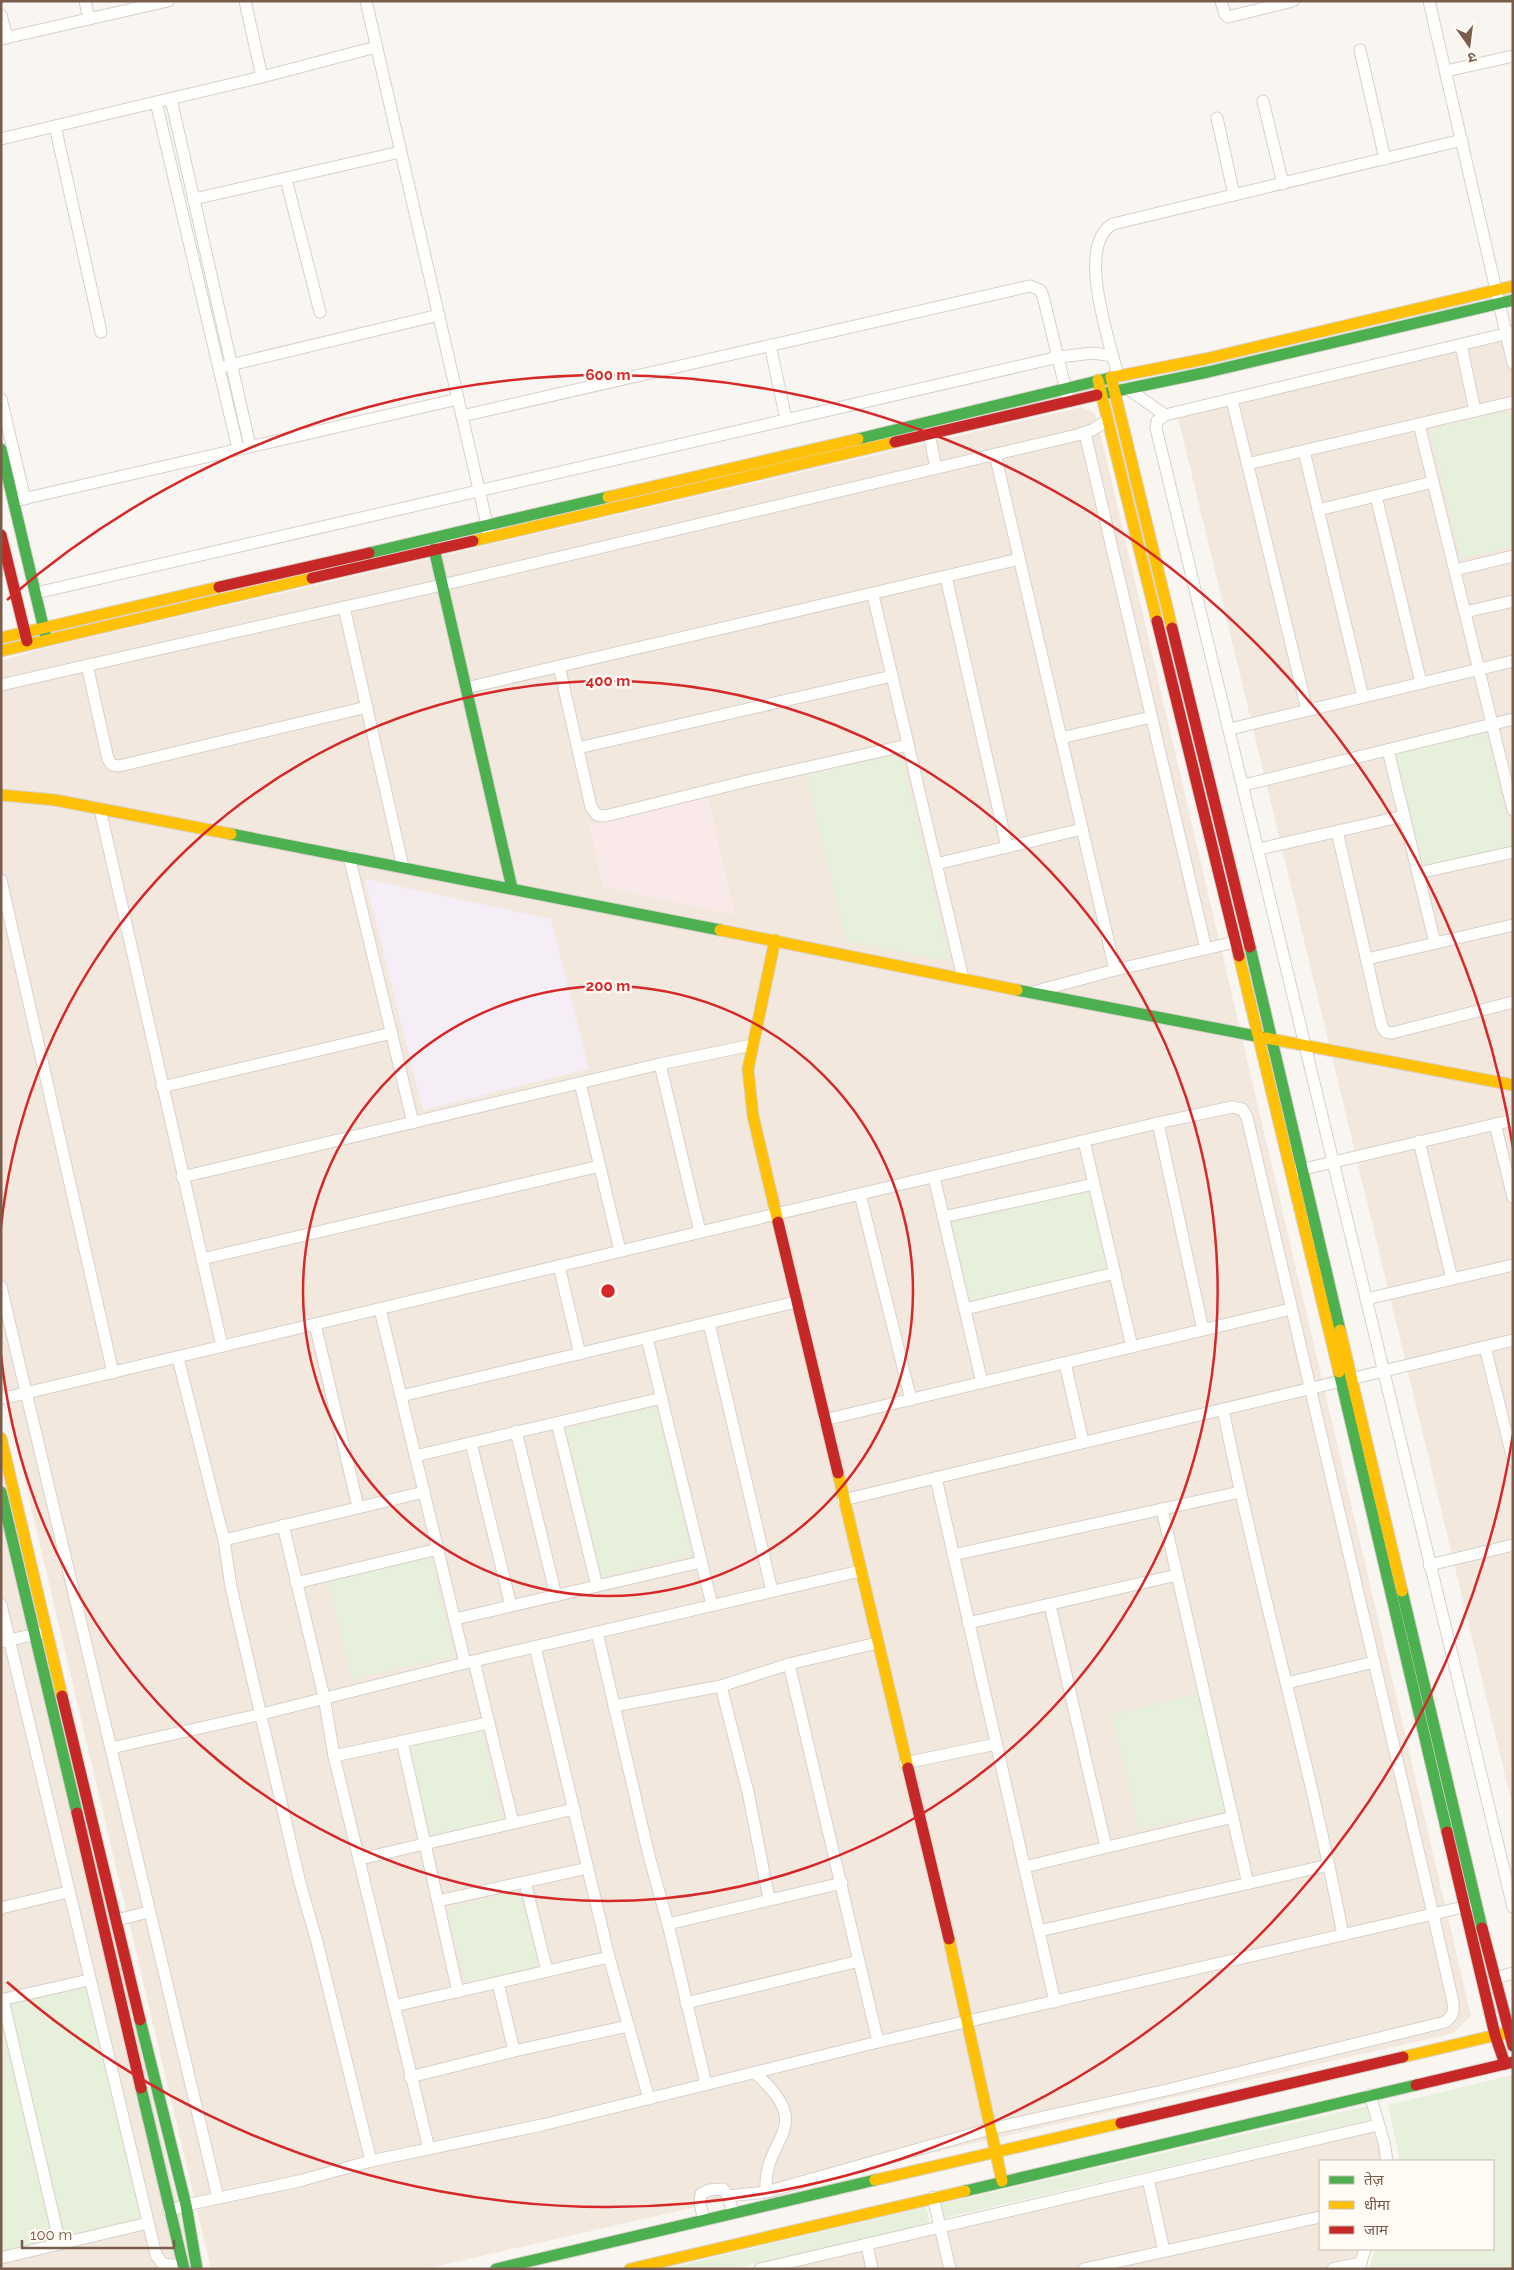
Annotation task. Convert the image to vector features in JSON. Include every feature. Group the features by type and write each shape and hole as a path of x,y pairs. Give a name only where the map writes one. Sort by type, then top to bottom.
{"street":[{"path":"85,1 89,20"},
{"path":"1,15 4,39 168,1"},
{"path":"244,1 262,77"},
{"path":"366,1 489,531"},
{"path":"1221,1 1224,14 1228,17 1278,3 1293,1"},
{"path":"1429,1 1499,303 1509,333 1513,363"},
{"path":"1,139 262,77 376,47"},
{"path":"1360,50 1385,159"},
{"path":"1446,71 1513,56"},
{"path":"171,99 250,446"},
{"path":"1263,101 1283,184"},
{"path":"156,102 238,448"},
{"path":"1217,118 1234,195"},
{"path":"55,126 101,332"},
{"path":"630,2269 1509,2063 1495,2035 1471,1905 1297,1170 1271,1039 1114,391 1113,356 1095,272 1098,247 1106,228 1113,224 1462,140"},
{"path":"194,199 400,152"},
{"path":"286,179 320,312"},
{"path":"462,416 1030,286 1040,290 1043,296 1068,401"},
{"path":"1,652 434,550 489,531 1098,380 1205,358 1513,286"},
{"path":"1,638 929,434 1068,401 1208,372 1513,300"},
{"path":"219,368 439,315"},
{"path":"1509,333 1165,415 1157,421 1156,428 1244,785 1382,1370 1511,1892 1513,1907"},
{"path":"770,345 786,420"},
{"path":"1461,345 1475,411"},
{"path":"36,593 1059,357 1093,353 1113,356"},
{"path":"1098,380 1258,1037 1297,1170"},
{"path":"1127,388 1165,415"},
{"path":"1,399 46,641"},
{"path":"19,500 238,448 458,399"},
{"path":"1232,400 1307,710"},
{"path":"1247,464 1513,402"},
{"path":"1,685 442,585 1085,433 1108,420"},
{"path":"1419,424 1513,810"},
{"path":"1085,433 1206,949"},
{"path":"929,434 936,468"},
{"path":"1,449 19,500"},
{"path":"1304,451 1363,697"},
{"path":"995,454 1115,970"},
{"path":"1318,510 1434,482"},
{"path":"1376,496 1421,683"},
{"path":"1,535 28,645"},
{"path":"434,550 512,888"},
{"path":"1455,570 1513,556"},
{"path":"466,688 873,595 1019,559"},
{"path":"946,577 1007,847"},
{"path":"873,595 963,978"},
{"path":"1465,612 1513,601"},
{"path":"344,607 403,867"},
{"path":"1230,729 1513,661"},
{"path":"87,665 108,759 112,765 119,766 367,707"},
{"path":"559,666 591,808 597,815 605,816 751,780 908,745"},
{"path":"578,748 892,676"},
{"path":"1061,738 1151,717"},
{"path":"1244,785 1513,719"},
{"path":"1388,750 1435,943"},
{"path":"1,795 54,800 100,808 1258,1037 1304,1044 1513,1085"},
{"path":"100,808 182,1177 222,1346"},
{"path":"1259,849 1404,816"},
{"path":"936,864 1082,829"},
{"path":"1337,831 1368,959 1382,1027 1386,1032 1392,1033 1513,1002"},
{"path":"1418,874 1513,852"},
{"path":"349,856 413,1123"},
{"path":"1,880 114,1373"},
{"path":"1368,959 1513,925"},
{"path":"775,940 752,1045 748,1069 748,1091 905,1763 968,2021 1002,2181"},
{"path":"1032,992 1115,970 1236,942"},
{"path":"1240,961 1252,958"},
{"path":"162,1088 392,1033"},
{"path":"182,1177 660,1064 752,1045"},
{"path":"660,1064 700,1232"},
{"path":"580,1083 620,1251"},
{"path":"1,1399 1158,1123 1232,1107 1242,1110 1247,1117 1433,1914 1454,2012 1445,2022 1171,2089 990,2129 766,2192 728,2196"},
{"path":"1297,1170 1513,1120"},
{"path":"1158,1123 1204,1330"},
{"path":"1495,1124 1513,1197"},
{"path":"1084,1141 1132,1347"},
{"path":"1419,1141 1452,1279"},
{"path":"202,1260 600,1166"},
{"path":"934,1177 982,1383"},
{"path":"943,1217 1094,1184"},
{"path":"860,1194 911,1400"},
{"path":"1366,1299 1513,1265"},
{"path":"559,1266 580,1354"},
{"path":"965,1309 1115,1273"},
{"path":"1,1287 218,2198"},
{"path":"401,1396 796,1302"},
{"path":"380,1309 455,1619 488,1723 513,1823"},
{"path":"824,1420 1291,1309"},
{"path":"709,1323 772,1591"},
{"path":"315,1324 358,1507"},
{"path":"647,1338 712,1606"},
{"path":"843,1500 1513,1340"},
{"path":"1485,1347 1513,1460"},
{"path":"178,1358 224,1540 231,1587 300,1884 317,1942 371,2161"},
{"path":"1065,1363 1083,1442"},
{"path":"415,1456 662,1398"},
{"path":"1223,1409 1240,1492 1287,1683 1343,1935"},
{"path":"557,1423 597,1586"},
{"path":"516,1431 556,1596"},
{"path":"1,1438 186,2205 197,2269"},
{"path":"472,1443 511,1606"},
{"path":"936,1478 1055,2002"},
{"path":"1,1492 169,2211 184,2267 163,2264 158,2261 5,1641 1,1605"},
{"path":"224,1540 424,1492"},
{"path":"953,1556 1240,1492"},
{"path":"1162,1509 1248,1884"},
{"path":"283,1525 324,1697 334,1756 429,2149"},
{"path":"1429,1565 1513,1545"},
{"path":"296,1583 438,1550"},
{"path":"455,1619 701,1562"},
{"path":"111,1748 262,1714 469,1662 860,1571"},
{"path":"968,1623 1177,1575"},
{"path":"1050,1605 1106,1847"},
{"path":"5,1641 47,1631"},
{"path":"597,1632 649,1856 668,1924 706,2084"},
{"path":"614,1706 721,1686 789,1664 877,1643"},
{"path":"536,1647 609,1956 649,2099"},
{"path":"1287,1683 1374,1662"},
{"path":"789,1664 878,2042"},
{"path":"721,1686 748,1792 769,1899"},
{"path":"334,1756 488,1723"},
{"path":"402,1741 458,1992"},
{"path":"905,1763 996,1744"},
{"path":"360,1859 574,1809"},
{"path":"1024,1867 1233,1817"},
{"path":"1039,1931 1329,1866"},
{"path":"438,1901 588,1868"},
{"path":"526,1882 546,1971"},
{"path":"668,1924 842,1883"},
{"path":"1,1908 68,1892"},
{"path":"169,2211 186,2205 299,2181 371,2161 649,2099 878,2042 1471,1905"},
{"path":"1471,1905 1495,1978 1511,2032 1513,2046"},
{"path":"116,1920 149,1912"},
{"path":"394,2006 609,1956"},
{"path":"686,2002 859,1961"},
{"path":"1495,1978 1513,1974"},
{"path":"60,2244 2,2000 90,1980"},
{"path":"498,1983 514,2051"},
{"path":"410,2076 628,2026"},
{"path":"496,2269 1511,2032"},
{"path":"755,2073 779,2096 787,2120 765,2178 766,2192"},
{"path":"1370,2095 1384,2142 1387,2160"},
{"path":"760,2269 1378,2125"},
{"path":"1148,2179 1164,2251"},
{"path":"704,2220 700,2204 701,2194 709,2190 723,2189 728,2196 733,2213"},
{"path":"933,2197 950,2269"},
{"path":"1084,2269 1319,2217"},
{"path":"1,2258 148,2223"},
{"path":"866,2245 872,2269"},
{"path":"1333,2269 1360,2266 1366,2250"}],"shaded area":[{"path":"1513,332 1513,1808 1177,413"},
{"path":"1082,407 1095,414 1101,436 1471,2016 1454,2033 425,2269 211,2269 1,1380 1,661 45,648"},
{"path":"708,796 735,915 603,887 589,825"},
{"path":"365,879 551,919 589,1069 423,1110"},
{"path":"1,1462 189,2253 188,2269 1,2269"},
{"path":"1375,2128 1382,2160 1319,2160 1319,2250 1360,2250 1354,2269 765,2269"}],"green space":[{"path":"1513,410 1513,546 1461,559 1430,430"},
{"path":"1487,733 1513,845 1422,866 1396,754"},
{"path":"901,754 950,962 846,941 806,775"},
{"path":"1088,1191 1106,1269 970,1301 952,1223"},
{"path":"656,1407 692,1555 602,1577 566,1429"},
{"path":"431,1557 454,1656 351,1679 328,1581"},
{"path":"1197,1694 1225,1810 1139,1830 1112,1715"},
{"path":"482,1731 502,1821 430,1837 410,1747"},
{"path":"520,1890 539,1965 466,1983 447,1909"},
{"path":"89,1980 148,2223 1,2258 1,1999"},
{"path":"1513,2075 1513,2269 1369,2269 1375,2250 1494,2250 1494,2160 1398,2160 1399,2156 1388,2105"},
{"path":"1367,2106 1370,2120 944,2218 941,2204"},
{"path":"926,2207 930,2223 731,2269 665,2269"}],"traffic: fast":[{"path":"1097,395 1208,372 1513,300"},
{"path":"858,439 1114,377"},
{"path":"1,449 46,638"},
{"path":"369,553 608,497"},
{"path":"434,549 512,888"},
{"path":"231,834 720,930"},
{"path":"1250,947 1340,1330"},
{"path":"1017,990 1266,1038"},
{"path":"1339,1372 1447,1832"},
{"path":"1,1492 77,1813"},
{"path":"1402,1591 1482,1928"},
{"path":"140,2020 186,2205 197,2269"},
{"path":"965,2191 1416,2085"},
{"path":"141,2088 184,2269"},
{"path":"496,2269 875,2180"}],"traffic: slow":[{"path":"1114,377 1205,359 1513,286"},
{"path":"1111,377 1172,628"},
{"path":"1098,380 1157,621"},
{"path":"608,497 858,439"},
{"path":"473,541 895,442"},
{"path":"1,651 312,578"},
{"path":"1,638 219,587"},
{"path":"1,795 55,800 231,834"},
{"path":"720,930 1017,990"},
{"path":"775,940 748,1069 753,1116 778,1222"},
{"path":"1239,956 1339,1372"},
{"path":"1266,1038 1513,1085"},
{"path":"1340,1330 1402,1591"},
{"path":"1,1438 62,1696"},
{"path":"838,1473 908,1768"},
{"path":"949,1939 1002,2181"},
{"path":"1403,2057 1505,2033"},
{"path":"875,2180 1121,2123"},
{"path":"630,2269 965,2191"}],"traffic: jam":[{"path":"895,442 1097,395"},
{"path":"1,535 27,641"},
{"path":"312,578 473,541"},
{"path":"219,587 369,553"},
{"path":"1157,621 1239,956"},
{"path":"1172,628 1250,947"},
{"path":"778,1222 838,1473"},
{"path":"62,1696 140,2020"},
{"path":"908,1768 949,1939"},
{"path":"77,1813 141,2088"},
{"path":"1447,1832 1495,2035 1505,2064"},
{"path":"1482,1928 1513,2046"},
{"path":"1121,2123 1403,2057"},
{"path":"1416,2085 1513,2062"}]}
